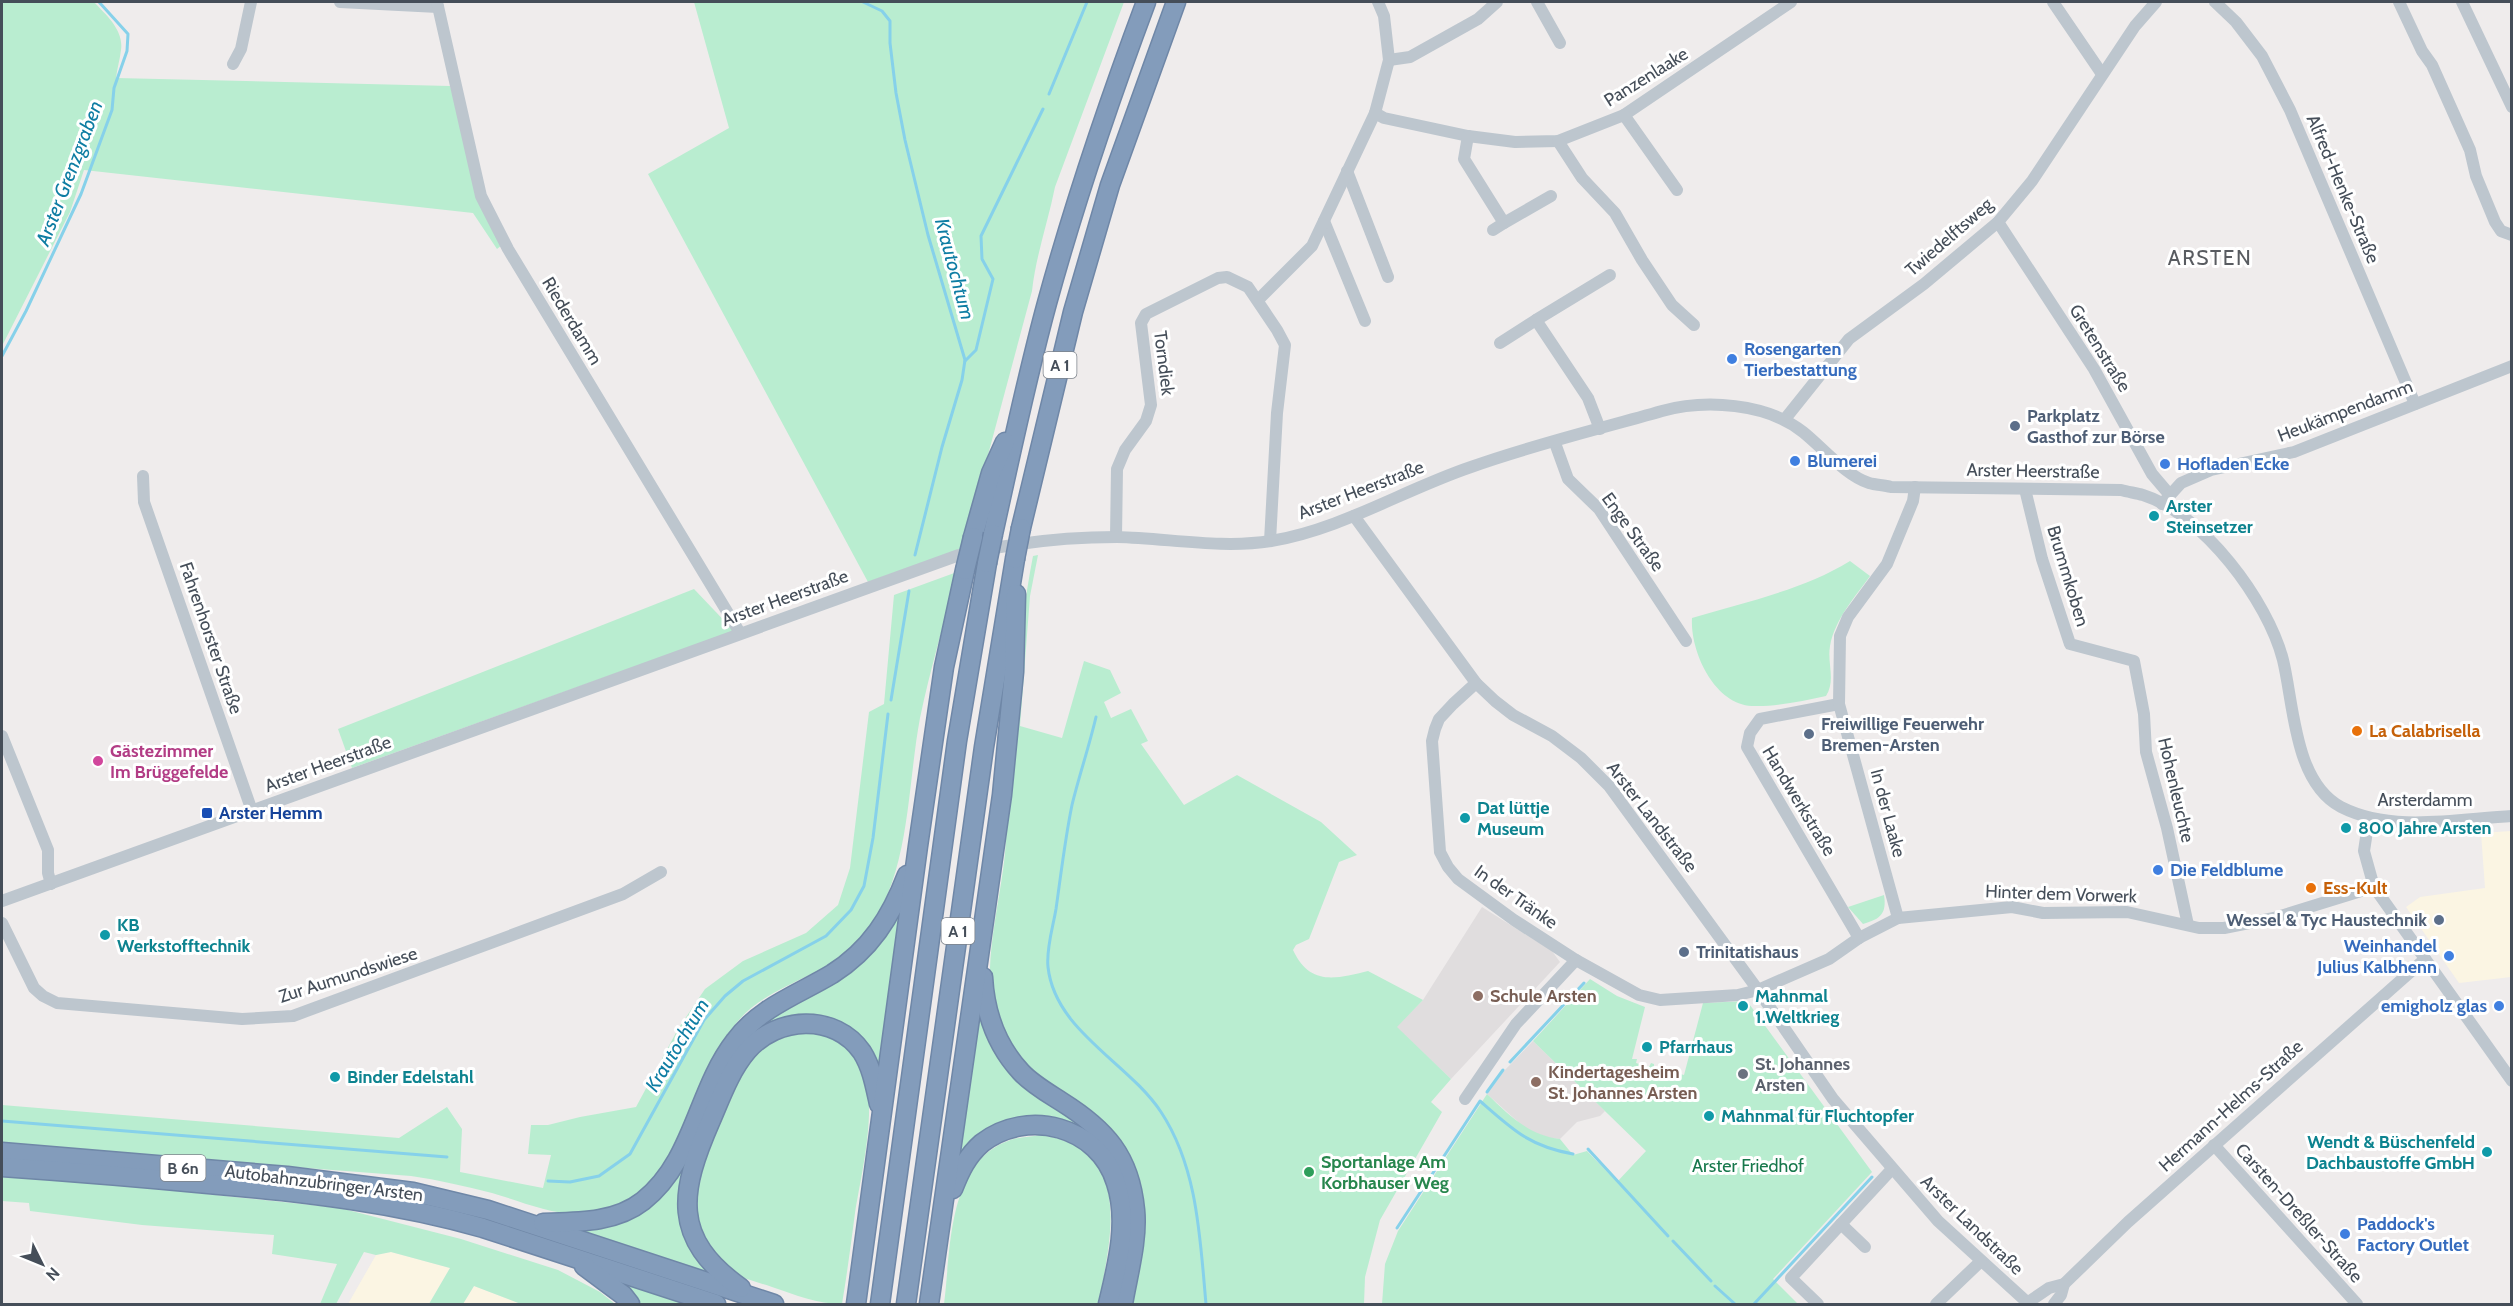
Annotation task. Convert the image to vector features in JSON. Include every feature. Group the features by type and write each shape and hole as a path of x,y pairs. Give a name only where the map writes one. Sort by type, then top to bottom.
{"highway":[{"name":"A 1","path":"880,1305 957,741 987,563 1018,420 1047,303 1084,176 1146,2"},
{"name":"A 1","path":"906,1305 984,747 1021,528 1073,312 1088,260 1118,163 1176,2"},
{"path":"856,1305 944,667 965,570 991,473 1018,420"},
{"path":"929,1305 1002,795 1014,672 1015,559"},
{"path":"530,1223 576,1222 606,1218 643,1202 663,1182 679,1158 724,1058 734,1041 774,1005 832,974 869,945 896,904 918,846"},
{"path":"981,944 986,1007 993,1031 1006,1054 1022,1074 1098,1127 1112,1144 1128,1172 1136,1211 1123,1305"},
{"path":"766,1302 718,1271 708,1260 693,1234 686,1205 688,1179 702,1141 736,1067 758,1041 778,1030 790,1025 806,1023 831,1027 854,1042 868,1062 882,1121"},
{"path":"940,1228 961,1168 983,1143 1007,1129 1026,1125 1051,1125 1070,1131 1092,1145 1105,1161 1116,1182 1122,1229 1108,1305"},
{"name":"Autobahnzubringer Arsten","path":"2,1152 364,1185 446,1199 530,1223 766,1302"},
{"name":"Autobahnzubringer Arsten","path":"2,1167 336,1197 446,1217 716,1305"},
{"path":"568,1255 623,1295 630,1305"}],"street":[{"path":"233,64 241,49 251,2"},
{"path":"340,2 437,4"},
{"path":"1258,300 1312,246 1375,113 1389,60 1384,16 1378,2"},
{"path":"1389,60 1410,57 1478,19 1497,2"},
{"path":"1537,2 1560,43"},
{"name":"Panzenlaake","path":"1375,113 1384,118 1468,136 1515,142 1558,141 1624,115 1791,2"},
{"path":"2053,2 2102,74"},
{"name":"Twiedelftsweg","path":"1785,419 1849,339 1924,285 1998,222 2032,180 2135,26 2156,2"},
{"name":"Alfred-Henke-Straße","path":"2216,2 2236,22 2262,56 2289,110 2415,404"},
{"path":"2399,2 2422,51 2432,65 2470,150 2476,176 2495,222 2501,231 2511,235"},
{"path":"2462,2 2511,107"},
{"name":"Riederdamm","path":"437,4 481,196 508,249 740,633"},
{"path":"1624,115 1677,190"},
{"path":"1468,136 1464,159 1498,227 1551,196"},
{"path":"1558,141 1582,178 1615,213 1666,295 1694,325"},
{"path":"1347,171 1388,277"},
{"path":"1324,221 1365,321"},
{"name":"Gretenstraße","path":"1998,222 2094,369 2166,499"},
{"path":"1500,343 1610,275"},
{"name":"Torndiek","path":"1116,537 1117,469 1125,450 1146,421 1151,405 1141,323 1146,314 1218,278 1227,277 1238,280 1248,287 1285,345 1276,436 1270,541"},
{"path":"1536,320 1588,398 1600,429"},
{"name":"Heukämpendamm","path":"2166,499 2181,483 2211,470 2294,452 2511,366"},
{"name":"Arster Heerstraße","path":"2,901 959,555 1001,545 1042,539 1116,537 1230,542 1270,541 1318,529 1354,516 1472,466 1683,405 1706,403 1738,407 1785,419 1867,483 1915,487 2121,490 2166,499 2245,580 2265,614 2282,659 2302,753 2315,783"},
{"name":"Enge Straße","path":"1555,443 1568,479 1599,509 1686,641"},
{"name":"Fahrenhorster Straße","path":"143,476 144,502 252,811"},
{"name":"In der Laake","path":"1898,918 1839,704 1840,636 1848,617 1887,564 1913,501 1915,487"},
{"name":"Brummkoben","path":"2025,489 2042,559 2070,644 2134,661"},
{"name":"Arster Landstraße","path":"1354,516 1476,683 1494,701 1513,715 1552,736 1581,758 1609,786 1758,990 1833,1099 1938,1221 2028,1304"},
{"name":"Hohenleuchte","path":"2134,661 2144,714 2146,752 2167,828 2188,926"},
{"name":"In der Tränke","path":"1476,683 1439,719 1432,741 1440,852 1458,879 1514,920 1576,960 1639,995 1660,1000 1738,995 1758,990"},
{"name":"Handwerkstraße","path":"1839,704 1760,719 1750,733 1747,747 1859,938"},
{"path":"2,736 48,850 48,873 51,884"},
{"name":"Arsterdamm","path":"2315,783 2338,805 2369,818 2402,822 2511,816"},
{"path":"2369,818 2364,851 2374,887 2511,1081"},
{"name":"Zur Aumundswiese","path":"2,923 34,988 57,1003 254,1019 293,1016 623,894 661,872"},
{"name":"Hinter dem Vorwerk","path":"1758,990 1829,959 1859,938 1898,918 2012,907 2043,914 2127,912 2188,926 2224,928 2274,918 2374,887"},
{"name":"Hermann-Helms-Straße","path":"2028,1304 2049,1288 2064,1284 2128,1222 2425,959"},
{"path":"1465,1100 1516,1024 1576,960"},
{"name":"Carsten-Dreßler-Straße","path":"2214,1145 2357,1305"},
{"path":"1818,1305 1791,1278 1892,1169"},
{"path":"1841,1224 1865,1247"},
{"path":"1936,1305 1981,1261"},
{"name":"Hermann-Helms-Straße","path":"2054,1305 2061,1295 2064,1284"}],"shaded area":[{"path":"2511,831 2511,977 2459,983 2406,907 2420,897 2485,888 2481,833"},
{"name":"Schule Arsten","path":"1482,907 1552,951 1560,962 1451,1079 1396,1027 1423,1000"},
{"name":"Kindertagesheim St. Johannes Arsten","path":"1533,1041 1605,1111 1600,1116 1577,1122 1560,1139 1548,1138 1527,1130 1487,1094 1504,1071"},
{"path":"391,1252 450,1268 429,1304 348,1304 376,1255"},
{"path":"474,1286 521,1304 463,1304"}],"green space":[{"path":"2,2 94,2 113,23 120,36 121,50 116,78 450,86 502,245 497,249 473,213 84,170 70,212 2,346"},
{"path":"694,2 1124,2 1055,187 1036,264 1032,291 963,548 868,582 648,174 729,128"},
{"path":"1038,555 1030,596 1020,726 1062,738 1084,661 1110,670 1121,693 1104,702 1111,718 1131,709 1148,741 1141,744 1184,805 1237,775 1321,822 1357,855 1339,862 1309,939 1296,945 1293,950 1307,970 1324,977 1345,976 1368,971 1423,1000 1397,1027 1451,1079 1431,1102 1442,1112 1380,1220 1365,1277 1364,1304 1130,1304 1124,1149 1109,1127 1097,1116 1032,1071 1011,1048 1001,1029 991,993 991,959 1005,853 1022,629 1033,556"},
{"path":"1850,561 1870,576 1836,627 1830,646 1831,678 1826,696 1780,705 1752,706 1738,703 1726,696 1707,674 1700,660 1692,631 1692,618 1793,588"},
{"path":"957,572 920,718 897,867 874,921 856,944 841,956 825,967 773,993 742,1016 713,1060 669,1158 659,1174 632,1199 601,1211 573,1214 546,1210 492,1193 411,1176 2,1145 2,1105 399,1138 447,1107 462,1129 460,1172 543,1188 551,1155 528,1154 531,1125 548,1125 636,1107 678,1029 705,989 743,961 806,933 838,905 850,868 869,712 884,704 894,595"},
{"path":"694,589 734,631 352,768 338,729"},
{"path":"1884,895 1885,901 1881,915 1863,924 1848,907"},
{"path":"903,900 898,958 891,974 881,1078 831,1022 739,1044 755,1025 832,981"},
{"name":"Arster Friedhof","path":"1590,979 1617,996 1645,1007 1632,1059 1637,1059 1636,1063 1649,1067 1651,1063 1654,1067 1684,1075 1703,1003 1747,1001 1872,1172 1773,1279 1798,1304 1382,1304 1385,1264 1398,1231 1487,1094 1529,1129 1560,1139 1573,1155 1587,1151 1617,1182 1646,1151 1533,1041"},
{"path":"978,995 989,1034 1010,1067 1036,1092 1088,1127 1106,1145 1117,1163 1128,1197 1129,1225 1117,1304 1113,1304 1126,1239 1126,1200 1115,1167 1093,1141 1064,1125 1047,1121 1014,1122 999,1127 979,1140 967,1151 954,1171"},
{"path":"804,1029 830,1037 845,1046 857,1059 867,1083 869,1119 867,1139 842,1304 807,1298 748,1279 726,1268 710,1251 701,1234 696,1216 698,1179 704,1160 729,1099 746,1065 763,1047 777,1038"},
{"path":"1040,1135 1071,1143 1091,1157 1104,1177 1110,1199 1110,1225 1099,1304 944,1304 951,1235 956,1211 963,1188 973,1168 988,1152 1008,1141"},
{"path":"685,1160 688,1162 684,1178 710,1275 579,1232 582,1228 618,1219 643,1209 664,1191"},
{"path":"2,1177 111,1184 340,1208 461,1239 558,1270 600,1292 615,1304 521,1304 474,1286 463,1304 429,1304 450,1268 391,1252 376,1255 364,1252 336,1304 320,1304 337,1264 272,1254 274,1235 142,1225 30,1211 29,1203 2,1201"},
{"path":"616,1279 694,1304 636,1304"}],"waterway":[{"name":"Arster Grenzgraben","path":"2,356 26,311 81,194 112,110 114,88 127,51 128,34 99,2"},
{"name":"Krautochtum","path":"863,2 882,11 890,21 890,43 896,93 905,140 928,235 965,360 962,380 942,447 915,555"},
{"path":"1049,94 1087,2"},
{"path":"965,361 976,350 993,279 982,259 981,236 1043,109"},
{"name":"Krautochtum","path":"891,700 909,591"},
{"name":"Krautochtum","path":"548,1181 570,1182 599,1176 630,1154 704,1020 725,996 743,981 826,936 851,910 864,886 873,838 888,714"},
{"path":"1096,717 1070,818 1049,945 1048,967 1054,990 1064,1010 1078,1028 1147,1094 1161,1112 1173,1134 1183,1156 1195,1205 1206,1304"},
{"path":"1510,1062 1584,983"},
{"path":"1487,1092 1503,1070"},
{"path":"1397,1228 1480,1101 1522,1135 1558,1151 1573,1154"},
{"path":"2,1121 447,1157"},
{"path":"1588,1149 1668,1236"},
{"path":"1754,1304 1872,1177"},
{"path":"1673,1241 1711,1281"},
{"path":"1715,1286 1735,1304"}],"place":[{"name":"Rosengarten Tierbestattung","path":"1732,359"},
{"name":"Parkplatz Gasthof zur Börse","path":"2015,426"},
{"name":"Blumerei","path":"1795,461"},
{"name":"Hofladen Ecke","path":"2165,464"},
{"name":"Arster Steinsetzer","path":"2154,516"},
{"name":"La Calabrisella","path":"2357,731"},
{"name":"Freiwillige Feuerwehr Bremen-Arsten","path":"1809,734"},
{"name":"Gästezimmer Im Brüggefelde","path":"98,761"},
{"name":"Arster Hemm","path":"207,813"},
{"name":"Dat lüttje Museum","path":"1465,818"},
{"name":"800 Jahre Arsten","path":"2346,828"},
{"name":"Die Feldblume","path":"2158,870"},
{"name":"Ess-Kult","path":"2311,888"},
{"name":"Wessel & Tyc Haustechnik","path":"2439,920"},
{"name":"KB Werkstofftechnik","path":"105,935"},
{"name":"Trinitatishaus","path":"1684,952"},
{"name":"Weinhandel Julius Kalbhenn","path":"2449,956"},
{"name":"Schule Arsten","path":"1478,996"},
{"name":"Mahnmal 1.Weltkrieg","path":"1743,1006"},
{"name":"emigholz glas","path":"2499,1006"},
{"name":"Pfarrhaus","path":"1647,1047"},
{"name":"St. Johannes Arsten","path":"1743,1074"},
{"name":"Binder Edelstahl","path":"335,1077"},
{"name":"Kindertagesheim St. Johannes Arsten","path":"1536,1082"},
{"name":"Mahnmal für Fluchtopfer","path":"1709,1116"},
{"name":"Wendt & Büschenfeld Dachbaustoffe GmbH","path":"2487,1152"},
{"name":"Sportanlage Am Korbhauser Weg","path":"1309,1172"},
{"name":"Paddock's Factory Outlet","path":"2345,1234"}],"district":[{"name":"ARSTEN","path":"2210,258"}]}
